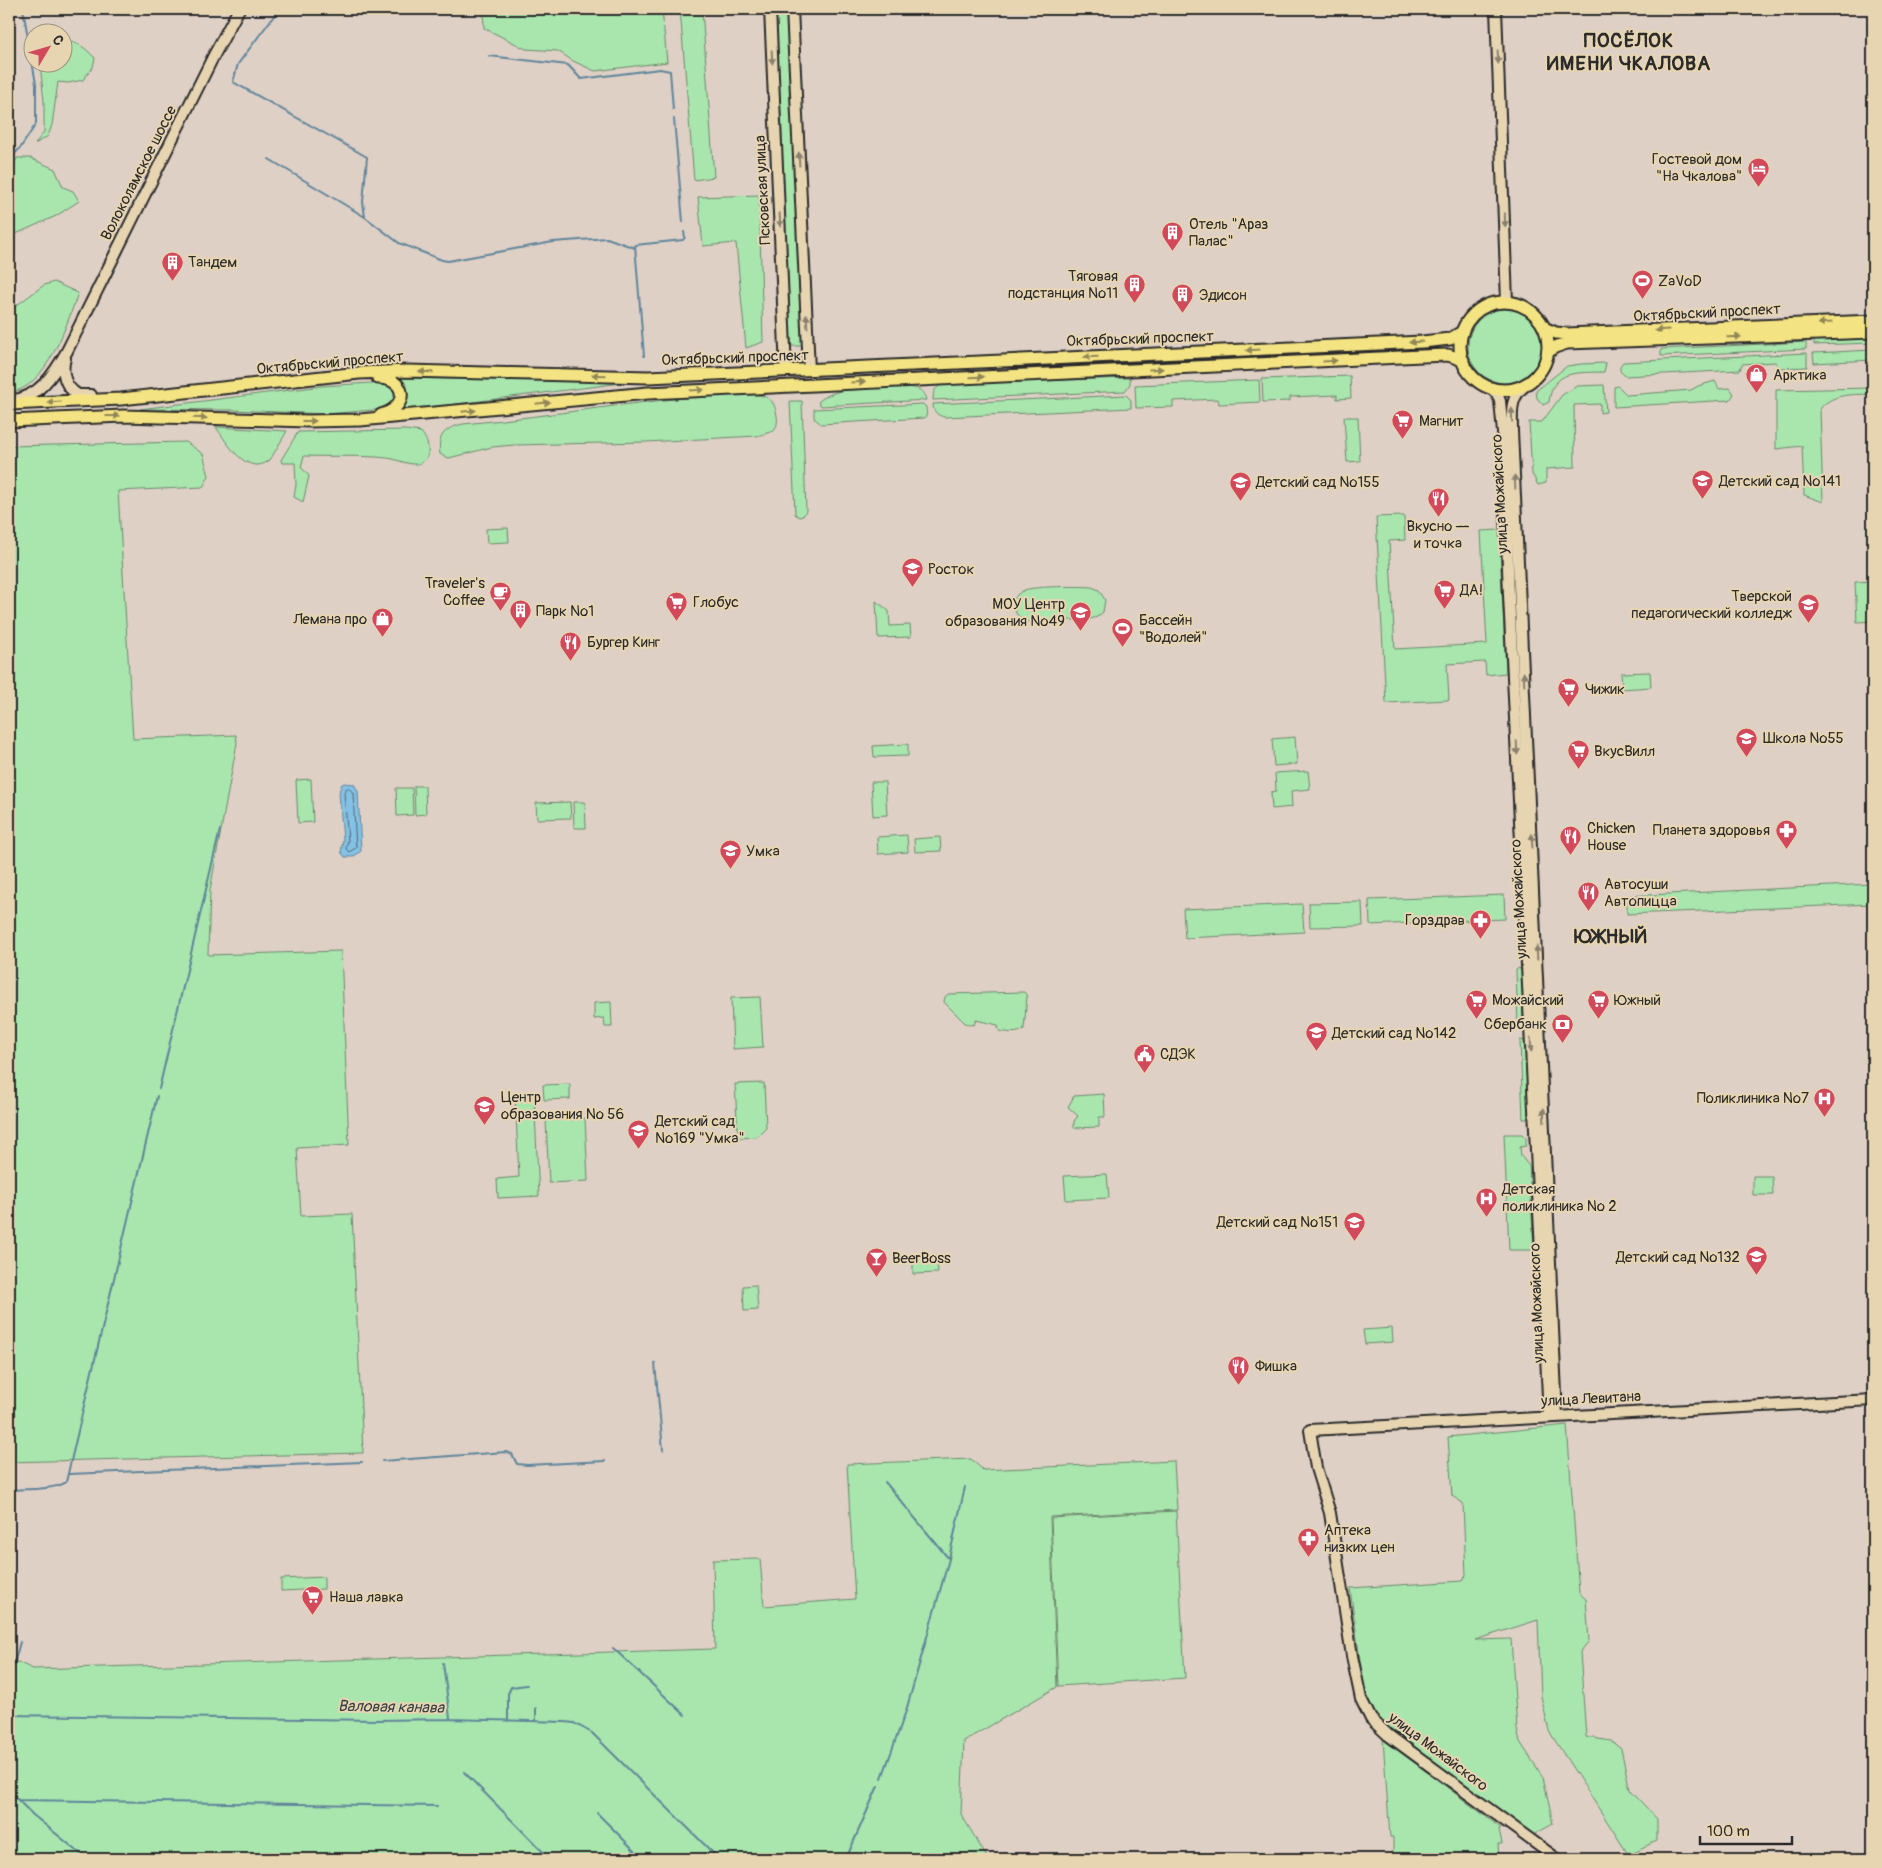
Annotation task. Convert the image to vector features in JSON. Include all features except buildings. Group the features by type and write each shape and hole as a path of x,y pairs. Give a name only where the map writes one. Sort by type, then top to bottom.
{"main road":[{"name":"Волоколамское шоссе","path":"9,401 29,395 53,375 67,351 239,9"},
{"name":"Псковская улица","path":"770,9 786,371"},
{"path":"792,9 809,370"},
{"path":"1496,9 1507,302"},
{"path":"1507,302 1517,304 1531,311 1544,328 1548,352 1544,365 1539,373 1526,385 1509,389 1491,388 1476,379 1469,372 1463,360 1462,332 1471,317 1482,308 1494,303 1507,302"},
{"name":"Октябрьский проспект","path":"1544,328 1567,334 1873,321"},
{"name":"Октябрьский проспект","path":"9,404 121,399 339,375 407,371 648,377 1422,342 1450,339 1462,332"},
{"name":"Октябрьский проспект","path":"1548,352 1567,343 1873,332"},
{"name":"Волоколамское шоссе","path":"67,351 63,373 66,383 72,391 80,396 112,394 121,399"},
{"name":"Октябрьский проспект","path":"9,421 113,416 308,421 360,420 648,393 1431,356 1452,356 1463,360"},
{"path":"339,375 355,378 386,378 398,386 401,398 396,408 388,413 360,420"},
{"name":"улица Можайского","path":"1526,385 1518,391 1513,400 1512,431 1553,1416"},
{"name":"улица Можайского","path":"1491,388 1495,391 1500,401 1503,432 1509,604 1547,1365 1553,1416"},
{"name":"улица Можайского","path":"1530,1418 1542,1403 1547,1365"},
{"name":"улица Левитана","path":"1310,1430 1873,1400"},
{"name":"улица Можайского","path":"1310,1430 1316,1468 1330,1513 1352,1656 1361,1699 1366,1711 1374,1722 1388,1735 1557,1859"}],"green space":[{"path":"483,9 662,9 667,62 595,71 573,61 558,51 526,49 484,28"},
{"path":"680,9 702,9 714,177 694,180"},
{"path":"776,9 787,9 802,346 791,346"},
{"path":"72,43 81,46 95,58 93,67 83,80 68,83 58,82 52,125 48,136 35,144 44,132 44,102 41,72 72,72"},
{"path":"17,158 30,158 55,169 63,187 73,191 79,201 56,216 9,237 9,175"},
{"path":"759,195 763,342 746,348 736,243 703,246 698,197"},
{"path":"54,282 78,293 68,321 54,353 45,367 34,380 22,389 9,393 9,311 44,285"},
{"path":"1505,309 1519,312 1531,320 1539,332 1542,346 1539,360 1531,372 1519,380 1505,383 1491,380 1479,372 1471,360 1468,346 1471,332 1479,320 1491,312"},
{"path":"1873,338 1873,343 1814,345 1814,340"},
{"path":"1806,342 1806,349 1661,356 1661,349"},
{"path":"1873,350 1873,360 1814,363 1813,353"},
{"path":"1807,353 1807,367 1780,368 1775,362 1742,364 1740,370 1625,376 1620,371 1620,366 1623,362"},
{"path":"1606,363 1604,372 1576,373 1561,378 1551,391 1549,402 1543,405 1537,398 1536,391 1567,366"},
{"path":"1350,376 1351,398 1337,399 1337,395 1290,397 1290,401 1263,402 1262,379"},
{"path":"396,378 630,382 401,411 403,406"},
{"path":"1130,378 1130,384 1125,391 933,400 935,390 943,384"},
{"path":"1259,380 1260,402 1219,404 1218,399 1173,401 1173,407 1136,408 1135,385"},
{"path":"1715,381 1719,389 1730,388 1734,394 1730,400 1614,407 1614,387 1618,386 1627,395 1691,390"},
{"path":"387,384 393,387 397,399 385,409 326,414 140,409 322,386"},
{"path":"1604,385 1606,412 1600,413 1600,404 1574,405 1575,467 1546,469 1546,483 1538,485 1532,474 1529,422 1542,422 1562,395 1577,386"},
{"path":"903,387 921,390 926,400 821,406 818,402 836,392 858,388"},
{"path":"1873,388 1873,394 1838,397 1820,409 1823,502 1804,495 1802,446 1776,449 1776,390"},
{"path":"741,394 760,395 770,399 777,416 777,424 774,431 757,436 646,442 514,445 492,447 449,458 440,454 440,441 444,433 463,424 671,399"},
{"path":"1126,395 1131,400 1131,408 945,417 936,413 933,404"},
{"path":"790,401 802,401 806,511 803,516 799,517 795,514"},
{"path":"923,404 926,407 926,416 924,418 821,424 814,418 814,409"},
{"path":"1344,417 1358,417 1360,461 1347,462"},
{"path":"216,427 287,431 270,460 262,464 253,465 238,456"},
{"path":"405,430 421,432 426,439 428,453 425,460 421,463 413,464 377,457 304,456 301,467 309,476 303,502 294,497 296,485 295,463 282,463 281,460 298,432"},
{"path":"186,442 203,454 209,476 203,487 118,491 133,739 236,735 237,743 210,890 208,955 341,951 349,1145 297,1148 301,1216 352,1214 363,1453 9,1462 9,446"},
{"path":"1404,516 1405,540 1389,541 1395,649 1487,644 1481,531 1499,530 1506,673 1486,675 1485,662 1447,664 1449,700 1386,703 1376,517"},
{"path":"508,528 509,542 487,543 486,529"},
{"path":"1873,581 1873,621 1857,622 1855,582"},
{"path":"1068,586 1092,587 1099,590 1105,600 1103,612 1097,617 1090,619 1031,622 1025,621 1020,617 1014,608 1015,597 1025,590"},
{"path":"876,601 889,611 890,626 910,625 911,637 878,638"},
{"path":"1650,672 1651,687 1622,689 1621,673"},
{"path":"1295,737 1297,764 1274,766 1272,739"},
{"path":"908,744 908,756 874,757 873,746"},
{"path":"1308,771 1310,789 1291,791 1292,807 1272,809 1271,792 1276,791 1275,773"},
{"path":"311,779 313,822 298,823 296,780"},
{"path":"871,782 885,782 887,815 873,816"},
{"path":"414,786 425,786 426,814 415,815"},
{"path":"396,788 412,788 413,815 397,816"},
{"path":"570,802 571,818 537,819 536,803"},
{"path":"573,802 585,802 586,828 574,828"},
{"path":"907,835 908,852 878,854 877,837"},
{"path":"940,837 941,851 915,852 914,839"},
{"path":"1873,884 1873,904 1627,914 1627,896"},
{"path":"1504,895 1505,919 1370,925 1369,900"},
{"path":"1362,902 1363,926 1310,927 1309,903"},
{"path":"1302,904 1304,932 1185,938 1183,909"},
{"path":"1519,968 1522,972 1523,1025 1518,1025 1516,970"},
{"path":"1024,992 1027,996 1024,1029 1015,1033 999,1031 998,1025 976,1020 974,1025 965,1023 944,1002 948,994"},
{"path":"760,997 763,1047 733,1049 731,998"},
{"path":"611,1002 612,1027 605,1027 604,1018 594,1019 594,1003"},
{"path":"1520,1040 1525,1041 1527,1119 1523,1119"},
{"path":"764,1083 766,1128 757,1137 738,1138 735,1084"},
{"path":"570,1084 570,1099 544,1100 543,1085"},
{"path":"515,1093 534,1093 539,1196 498,1198 497,1179 519,1177"},
{"path":"1104,1094 1105,1117 1099,1117 1099,1127 1074,1128 1074,1121 1078,1116 1068,1107 1074,1096"},
{"path":"585,1118 588,1181 549,1183 546,1120"},
{"path":"1504,1134 1522,1134 1526,1138 1526,1146 1520,1147 1521,1156 1529,1166 1534,1250 1509,1250"},
{"path":"1107,1174 1109,1198 1066,1200 1064,1176"},
{"path":"1753,1176 1772,1176 1773,1195 1753,1195"},
{"path":"937,1257 938,1273 913,1274 913,1258"},
{"path":"756,1285 758,1310 744,1311 743,1286"},
{"path":"1392,1328 1393,1342 1365,1344 1363,1330"},
{"path":"1567,1425 1579,1593 1586,1599 1589,1641 1580,1652 1586,1737 1611,1741 1621,1749 1630,1790 1657,1819 1657,1841 1628,1854 1549,1731 1541,1696 1538,1620 1475,1640 1511,1639 1517,1730 1520,1742 1543,1777 1553,1824 1533,1835 1384,1726 1375,1717 1365,1696 1350,1588 1463,1581 1466,1575 1463,1503 1452,1496 1448,1437"},
{"path":"971,1459 983,1470 1174,1461 1177,1510 1050,1517 1057,1687 964,1741 961,1814 988,1859 9,1859 9,1658 33,1669 715,1649 713,1560 760,1559 764,1606 855,1599 847,1464"},
{"path":"1176,1511 1185,1678 1058,1686 1051,1518"},
{"path":"324,1577 324,1589 281,1591 281,1579"},
{"path":"1383,1739 1501,1828 1499,1829 1502,1844 1498,1844 1499,1859 1393,1859 1393,1837 1390,1837"}],"water":[{"path":"344,783 354,784 358,791 361,851 353,857 345,857 341,852 343,840 339,793 341,785"}],"waterway":[{"path":"9,160 21,147 36,124 36,84 23,9"},
{"path":"279,9 238,64 233,82 367,157 363,202 365,217"},
{"path":"489,56 568,65 581,79 660,69 670,71 673,109"},
{"path":"674,119 683,222"},
{"path":"269,159 365,217 399,243 442,260 448,261 553,242 607,238 635,248"},
{"path":"644,356 635,245 683,240 685,237 684,232"},
{"path":"159,1089 220,830"},
{"path":"9,1490 47,1488 66,1482 157,1096"},
{"path":"655,1363 663,1450"},
{"path":"382,1461 506,1452 512,1454 517,1464 527,1465 605,1461"},
{"path":"69,1474 362,1462"},
{"path":"882,1778 906,1711 949,1559 885,1482"},
{"path":"949,1558 965,1487"},
{"path":"9,1682 20,1642"},
{"path":"613,1648 685,1715"},
{"path":"443,1663 450,1718"},
{"path":"508,1721 508,1694 511,1687 527,1685"},
{"path":"536,1708 536,1721"},
{"name":"Валовая канава","path":"9,1715 378,1720 450,1719 574,1723 592,1733 719,1859"},
{"path":"464,1772 550,1859"},
{"path":"846,1859 878,1786"},
{"path":"9,1791 33,1815 87,1859"},
{"path":"18,1800 437,1806"},
{"path":"597,1813 643,1859"}],"place":[{"name":"Гостевой дом \"На Чкалова\"","path":"1758,187"},
{"name":"Отель \"Араз Палас\"","path":"1173,252"},
{"name":"Тандем","path":"172,281"},
{"name":"ZaVoD","path":"1642,300"},
{"name":"Тяговая подстанция №11","path":"1134,304"},
{"name":"Эдисон","path":"1183,314"},
{"name":"Арктика","path":"1757,394"},
{"name":"Магнит","path":"1403,440"},
{"name":"Детский сад №141","path":"1703,500"},
{"name":"Детский сад №155","path":"1240,501"},
{"name":"Вкусно — и точка","path":"1438,517"},
{"name":"Росток","path":"912,588"},
{"name":"ДА!","path":"1444,609"},
{"name":"Traveler's Coffee","path":"501,611"},
{"name":"Глобус","path":"677,621"},
{"name":"Тверской педагогический колледж","path":"1808,624"},
{"name":"Парк №1","path":"520,630"},
{"name":"МОУ Центр образования №49","path":"1081,632"},
{"name":"Лемана про","path":"383,638"},
{"name":"Бассейн \"Водолей\"","path":"1123,648"},
{"name":"Бургер Кинг","path":"571,661"},
{"name":"Чижик","path":"1569,708"},
{"name":"Школа №55","path":"1747,757"},
{"name":"ВкусВилл","path":"1578,770"},
{"name":"Планета здоровья","path":"1786,849"},
{"name":"Chicken House","path":"1571,856"},
{"name":"Умка","path":"730,870"},
{"name":"Автосуши Автопицца","path":"1588,912"},
{"name":"Горздрав","path":"1481,939"},
{"name":"Можайский","path":"1476,1019"},
{"name":"Южный","path":"1598,1019"},
{"name":"Сбербанк","path":"1563,1043"},
{"name":"Детский сад №142","path":"1316,1052"},
{"name":"СДЭК","path":"1144,1073"},
{"name":"Поликлиника №7","path":"1825,1117"},
{"name":"Центр образования № 56","path":"485,1125"},
{"name":"Детский сад №169 \"Умка\"","path":"639,1149"},
{"name":"Детская поликлиника № 2","path":"1486,1217"},
{"name":"Детский сад №151","path":"1354,1241"},
{"name":"Детский сад №132","path":"1756,1276"},
{"name":"BeerBoss","path":"876,1277"},
{"name":"Фишка","path":"1239,1385"},
{"name":"Аптека низких цен","path":"1308,1558"},
{"name":"Наша лавка","path":"313,1616"}],"district":[{"name":"ПОСЁЛОК ИМЕНИ ЧКАЛОВА","path":"1629,52"},
{"name":"ЮЖНЫЙ","path":"1611,936"}]}
